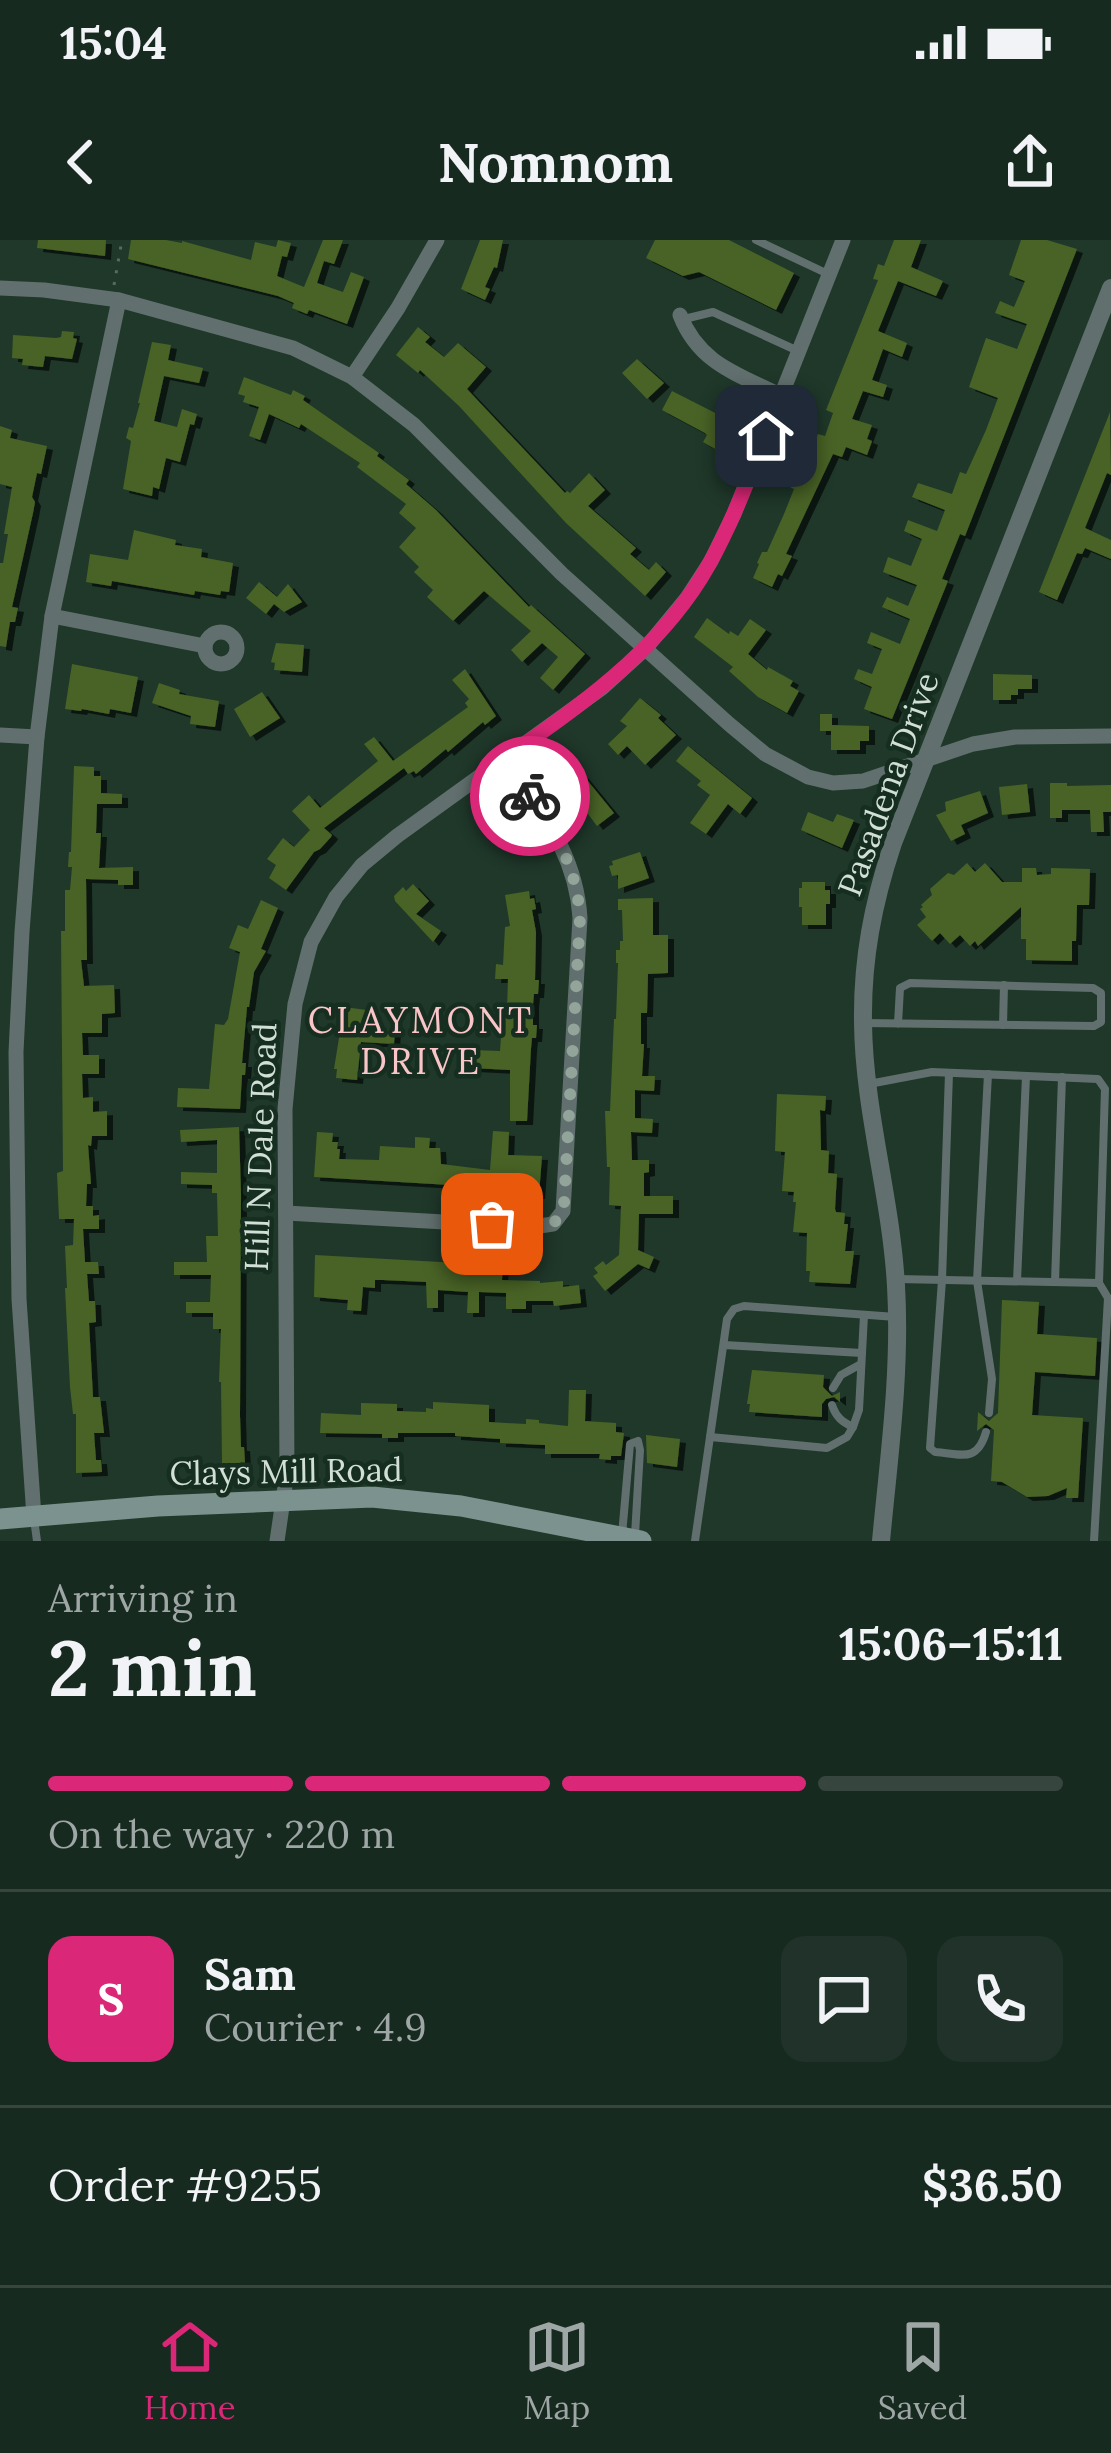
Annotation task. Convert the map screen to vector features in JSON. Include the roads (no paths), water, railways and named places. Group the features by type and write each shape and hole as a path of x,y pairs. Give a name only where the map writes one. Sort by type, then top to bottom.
{"main road":[{"name":"Clays Mill Road","path":"0,1520 372,1497 460,1506 632,1539"}],"street":[{"path":"352,376 437,240"},
{"name":"Hill N Dale Road","path":"277,1541 287,1473 285,1109 290,1037 311,941 336,897 362,865 602,688 645,649 687,598 734,514 843,240"},
{"path":"0,288 116,293 293,348 352,376 414,425 562,574 645,649 765,754 808,777 833,783 863,781 973,744 1015,736 1111,736"},
{"name":"Pasadena Drive","path":"880,1541 895,1401 897,1317 863,1023 876,896 1111,288"},
{"path":"34,1516 20,1332 16,1052 22,932 52,616 116,293"},
{"path":"681,318 704,354 782,396"},
{"path":"52,616 205,646"},
{"path":"0,735 37,737"},
{"path":"286,1213 533,1227 553,1224 563,1210 578,898 566,856 505,758"}],"lane":[{"path":"756,240 829,274"},
{"path":"681,318 713,312 799,352"},
{"path":"863,1023 898,1024 1003,1024 1094,1026 1101,1022 1101,993 1094,988 904,984 898,1024"},
{"path":"1003,1024 1004,986"},
{"path":"949,1072 930,1448 973,1454 981,1448 986,1432"},
{"path":"868,1084 949,1072 1099,1079 1106,1089 1099,1282 1108,1298 1094,1541"},
{"path":"988,1074 977,1281 992,1379 988,1413"},
{"path":"1017,1281 1026,1076"},
{"path":"1055,1282 1062,1078"},
{"path":"896,1280 1099,1282"},
{"path":"695,1541 727,1319 734,1309 897,1317"},
{"path":"710,1437 826,1448 847,1437 859,1410 864,1315"},
{"path":"724,1345 861,1359"},
{"path":"833,1388 861,1359"},
{"path":"832,1405 843,1422 854,1427"},
{"path":"638,1441 640,1450 632,1539 630,1444 638,1441"},
{"path":"34,1516 37,1541"}],"district":[{"name":"CLAYMONT DRIVE","path":"421,1040"}]}
